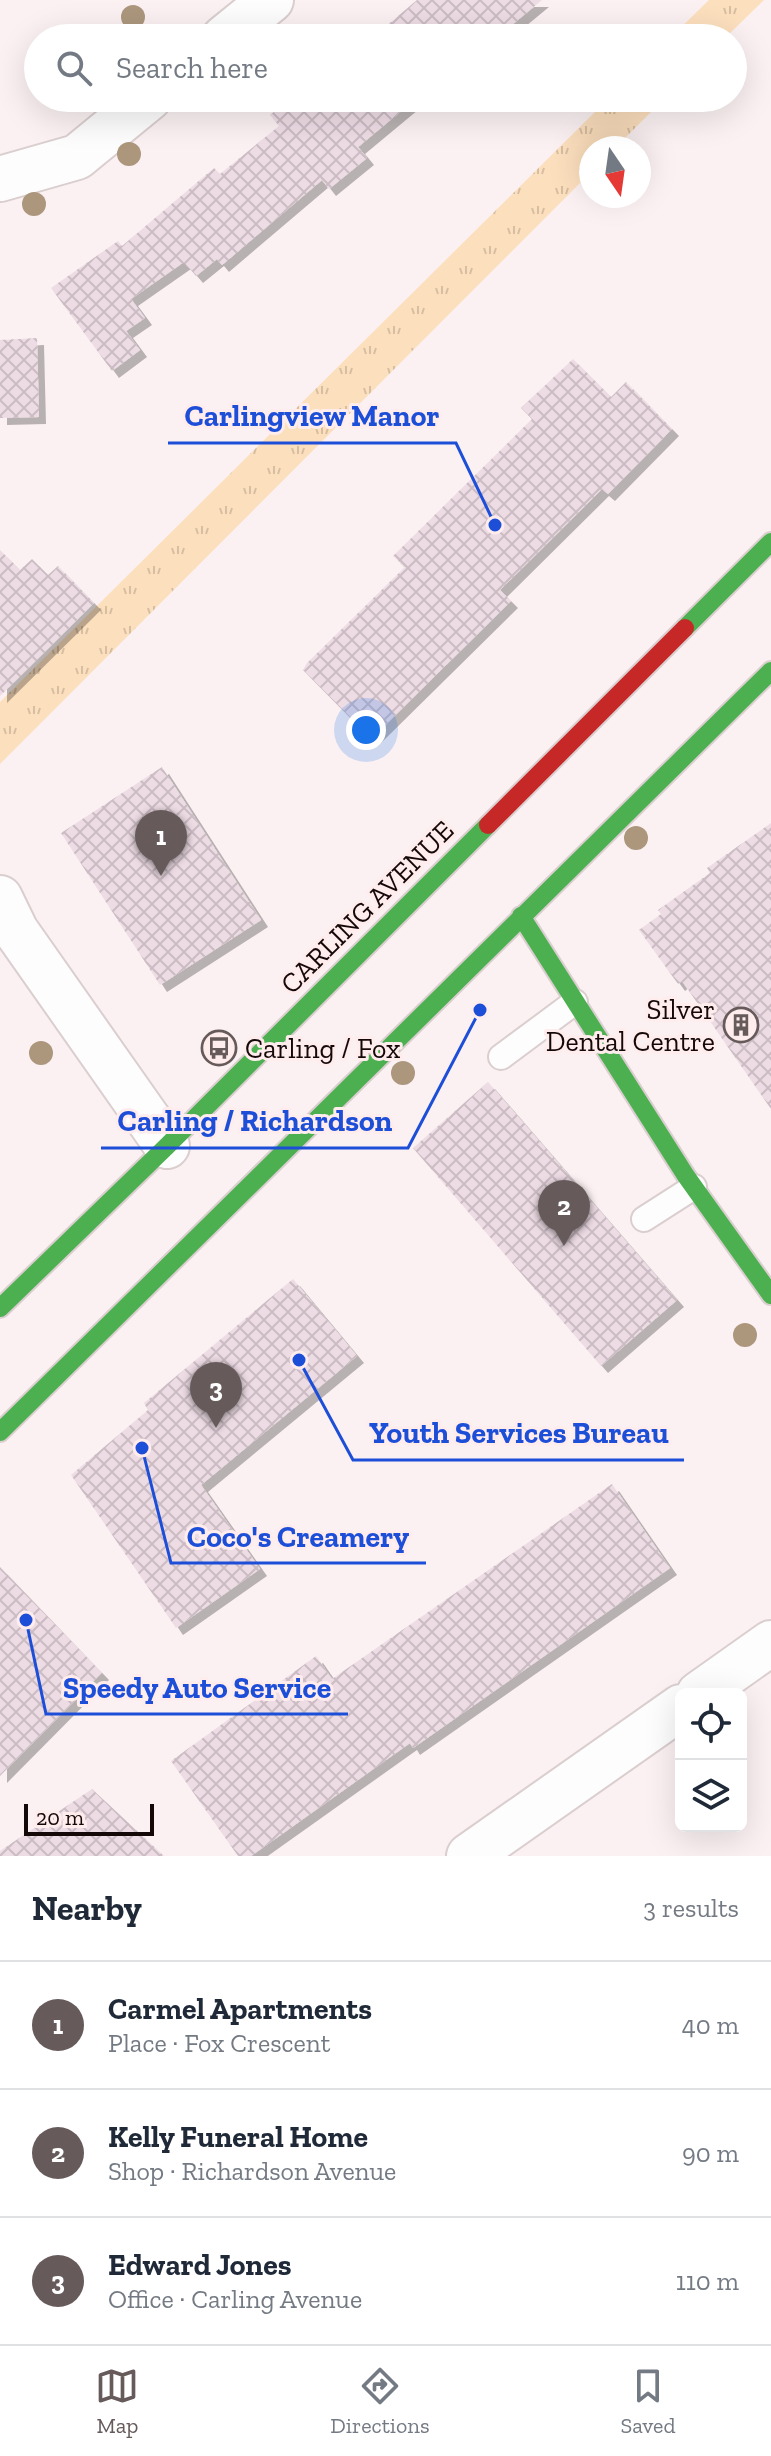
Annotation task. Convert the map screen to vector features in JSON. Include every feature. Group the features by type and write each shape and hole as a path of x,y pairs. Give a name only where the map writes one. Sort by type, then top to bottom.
{"main road":[{"name":"CARLING AVENUE","path":"0,1308 167,1146 771,542"},
{"path":"0,1432 771,671"},
{"path":"521,916 694,1187 771,1295"}],"street":[{"path":"241,24 271,0"},
{"path":"0,179 77,157 132,112"},
{"path":"0,898 16,931 167,1146"},
{"path":"707,1688 771,1643"},
{"path":"469,1856 675,1711"}],"lane":[{"path":"501,1057 575,1002"},
{"path":"644,1219 694,1187"}],"green space":[{"path":"709,0 764,0 739,24 684,24"},
{"path":"595,112 651,112 627,136 579,136 579,184 0,764 0,702"}],"building":[{"path":"417,0 542,0 513,24 389,24"},
{"path":"274,112 400,112 358,147 367,158 329,189 322,180 222,265 217,259 196,276 184,262 131,299 145,318 126,331 140,350 112,371 51,288 118,241 122,246 214,168 220,174 279,126 270,115"},
{"path":"37,338 39,417 0,418 0,340"},
{"path":"573,359 611,397 626,382 672,429 608,494 602,489 500,590 511,601 371,739 303,670 405,567 393,556 532,419 521,408"},
{"path":"0,550 20,570 32,559 48,575 58,566 94,603 0,696"},
{"path":"162,767 261,920 160,985 61,833"},
{"path":"771,823 771,1109 682,981 678,984 639,930 661,914 658,910 710,873 707,868"},
{"path":"488,1082 677,1300 601,1366 413,1148"},
{"path":"293,1279 357,1356 201,1485 260,1569 176,1628 71,1475 148,1410 144,1403"},
{"path":"612,1484 670,1568 413,1748 410,1743 251,1856 238,1856 171,1761 316,1656 332,1679"},
{"path":"0,1567 102,1673 0,1776"},
{"path":"92,1789 164,1856 0,1856 0,1851"}],"traffic: fast":[{"path":"685,628 771,542"},
{"path":"0,1432 771,671"},
{"path":"0,1308 488,825"},
{"path":"521,916 686,1176 771,1295"}],"traffic: jam":[{"path":"488,825 685,628"}],"place":[{"name":"Carlingview Manor","path":"495,525"},
{"name":"Carmel Apartments","path":"161,876"},
{"name":"Carling / Richardson","path":"480,1010"},
{"name":"Silver Dental Centre","path":"741,1025"},
{"name":"Carling / Fox","path":"219,1048"},
{"name":"Kelly Funeral Home","path":"564,1246"},
{"name":"Youth Services Bureau","path":"299,1360"},
{"name":"Edward Jones","path":"216,1428"},
{"name":"Coco's Creamery","path":"142,1448"},
{"name":"Speedy Auto Service","path":"26,1620"}]}
